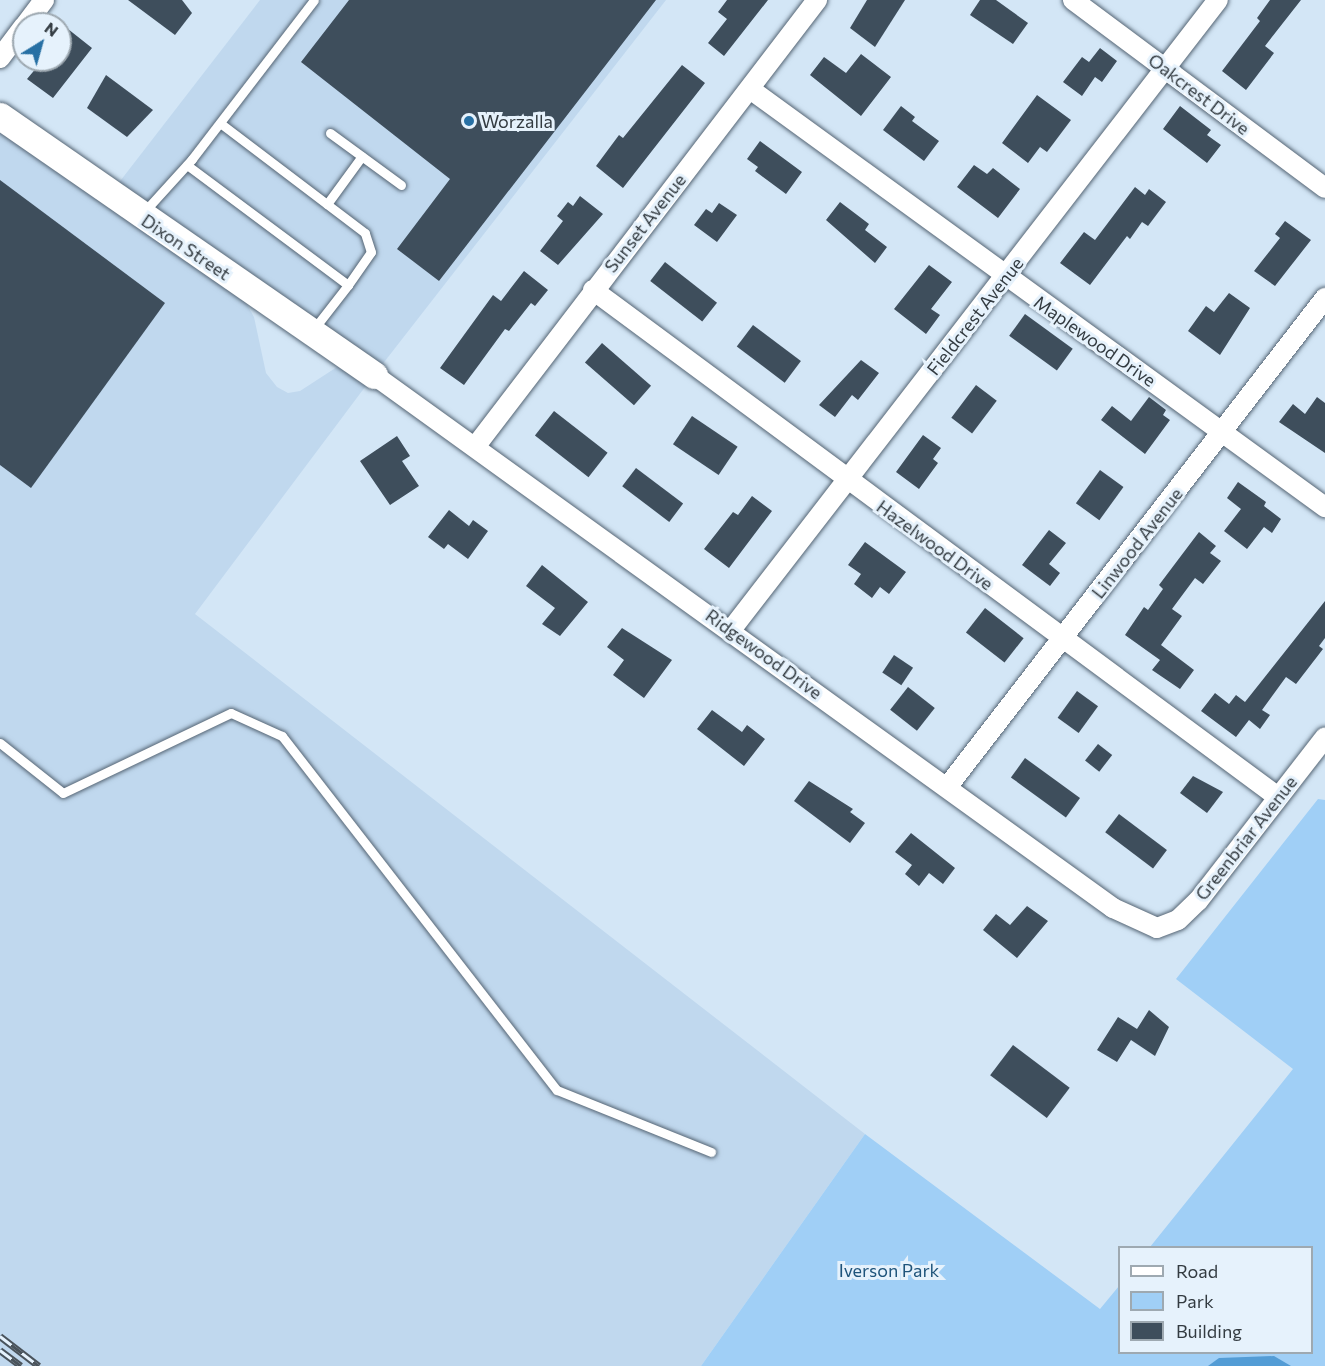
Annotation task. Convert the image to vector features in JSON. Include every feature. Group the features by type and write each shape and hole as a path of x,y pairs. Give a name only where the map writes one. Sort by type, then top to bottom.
{"street":[{"path":"35,12 44,0"},
{"name":"Sunset Avenue","path":"475,447 593,290 818,0"},
{"name":"Oakcrest Drive","path":"1073,0 1325,188"},
{"name":"Fieldcrest Avenue","path":"731,630 1218,0"},
{"path":"0,58 12,42"},
{"name":"Maplewood Drive","path":"750,89 1005,277 1223,431 1325,507"},
{"name":"Dixon Street","path":"0,116 141,216 374,375"},
{"name":"Hazelwood Drive","path":"593,290 846,481 1278,797"},
{"name":"Linwood Avenue","path":"948,786 1325,298"},
{"name":"Ridgewood Drive","path":"374,375 948,786 1113,908 1157,928"},
{"name":"Greenbriar Avenue","path":"1157,928 1178,920 1198,901 1325,737"}],"lane":[{"path":"141,216 187,165 315,0"},
{"path":"220,123 365,233 369,241 371,252 312,332"},
{"path":"330,133 401,185"},
{"path":"327,204 362,156"},
{"path":"187,165 348,285"},
{"path":"0,743 63,793 231,712 282,736 557,1090 711,1152"}],"shaded area":[{"path":"260,0 666,0 378,370 114,189"},
{"path":"0,128 246,303 254,317 266,373 277,387 288,393 300,391 337,367 368,383 195,614 865,1134 701,1366 0,1366"},
{"path":"1274,1356 1291,1366 1208,1366 1219,1358"}],"green space":[{"name":"Iverson Park","path":"1318,799 1325,800 1325,1366 701,1366 865,1134 1100,1309 1118,1287 1118,1354 1313,1354 1313,1246 1151,1246 1293,1069 1176,979"}],"building":[{"path":"128,0 182,0 192,13 175,35"},
{"name":"Worzalla","path":"349,0 656,0 439,281 397,249 450,179 301,62"},
{"path":"727,0 768,0 724,56 708,43 727,19 718,12"},
{"path":"867,0 905,0 875,47 850,28"},
{"path":"980,0 996,0 1028,23 1013,44 970,15"},
{"path":"1270,0 1301,0 1265,46 1274,53 1246,90 1222,71 1260,21 1257,18"},
{"path":"72,32 92,48 53,98 27,79 33,72 72,72"},
{"path":"1100,48 1117,61 1102,82 1095,77 1082,96 1063,82 1082,57 1089,62"},
{"path":"861,54 891,77 861,116 810,75 824,57 846,73"},
{"path":"682,65 705,83 623,188 596,166 619,135 623,138"},
{"path":"106,75 153,110 127,137 87,108"},
{"path":"1037,95 1071,120 1047,152 1040,147 1028,163 1002,143"},
{"path":"901,106 915,117 912,121 939,141 924,161 883,130"},
{"path":"1180,106 1211,130 1207,135 1221,145 1207,163 1163,129"},
{"path":"760,141 802,172 786,194 755,171 758,167 747,159"},
{"path":"974,165 987,174 993,168 1020,189 998,218 957,187"},
{"path":"0,180 165,303 31,488 0,465"},
{"path":"1135,187 1145,195 1149,189 1166,202 1148,226 1142,222 1130,239 1127,236 1090,285 1060,263 1084,232 1095,240"},
{"path":"580,196 603,214 558,265 540,251 563,221 557,216 568,202 573,206"},
{"path":"840,202 869,224 865,230 887,247 875,263 826,220"},
{"path":"719,203 737,215 717,242 694,225 706,209 712,213"},
{"path":"1285,221 1311,240 1275,286 1254,271 1280,238 1275,234"},
{"path":"665,262 717,303 702,322 650,281"},
{"path":"929,265 952,282 931,309 940,315 926,334 894,309"},
{"path":"524,271 548,290 535,306 531,303 509,331 505,329 464,385 440,368 493,295 501,301"},
{"path":"1229,293 1250,308 1220,355 1188,331 1206,306 1214,312"},
{"path":"1025,314 1073,349 1057,371 1009,336"},
{"path":"753,325 801,361 785,383 737,347"},
{"path":"602,343 651,386 634,405 585,363"},
{"path":"861,360 879,373 858,400 852,395 835,417 819,405"},
{"path":"976,385 997,401 972,433 951,418"},
{"path":"1149,397 1166,410 1163,415 1170,420 1145,454 1101,420 1112,406 1131,421"},
{"path":"1317,397 1325,403 1325,453 1279,422 1293,404 1305,414"},
{"path":"554,411 608,453 588,477 535,435"},
{"path":"692,416 738,447 719,475 673,444"},
{"path":"923,435 941,448 933,459 938,463 919,489 896,472"},
{"path":"397,436 410,456 402,461 419,486 390,505 360,461"},
{"path":"636,468 683,504 669,522 622,486"},
{"path":"1100,470 1123,487 1099,520 1076,503"},
{"path":"1238,482 1266,502 1264,506 1281,519 1272,533 1264,527 1247,549 1224,531 1241,509 1227,498"},
{"path":"752,496 772,511 729,568 704,549 733,512 738,515"},
{"path":"449,510 469,526 473,520 488,531 468,559 448,544 444,549 428,537"},
{"path":"1049,530 1066,543 1049,564 1060,573 1050,586 1022,565"},
{"path":"1199,532 1216,546 1210,553 1221,561 1203,584 1195,578 1172,609 1182,616 1161,645 1194,670 1180,689 1152,670 1160,660 1125,635 1144,607 1148,610 1163,589 1159,585"},
{"path":"865,542 906,572 889,594 880,587 872,598 854,584 861,574 848,565"},
{"path":"542,565 588,602 560,636 542,624 555,608 526,586"},
{"path":"1325,601 1325,638 1319,646 1323,649 1296,684 1286,677 1262,710 1270,715 1260,729 1249,720 1236,737 1201,711 1215,693 1229,704 1236,695 1245,702"},
{"path":"985,608 1024,638 1005,663 966,632"},
{"path":"622,628 672,660 644,698 613,675 624,660 607,647"},
{"path":"894,655 913,668 901,685 882,672"},
{"path":"908,687 935,708 917,731 890,710"},
{"path":"1077,691 1098,706 1079,733 1058,718"},
{"path":"712,710 742,732 747,725 765,739 744,766 697,729"},
{"path":"1098,744 1112,755 1099,772 1085,761"},
{"path":"1025,758 1080,798 1066,817 1011,777"},
{"path":"1193,776 1223,792 1207,813 1180,793"},
{"path":"809,781 853,809 850,812 865,823 850,843 794,801"},
{"path":"1119,814 1167,850 1153,868 1105,832"},
{"path":"911,833 955,868 943,884 929,873 919,886 905,874 912,865 895,852"},
{"path":"1027,906 1048,921 1017,958 983,930 996,914 1010,925"},
{"path":"1149,1010 1169,1027 1155,1056 1131,1040 1117,1062 1097,1050 1118,1017 1137,1029"},
{"path":"1013,1045 1070,1088 1047,1118 990,1075"}],"railway":[{"path":"0,1336 39,1366"},
{"path":"0,1350 21,1366"}],"place":[{"name":"Worzalla","path":"469,121"}]}
